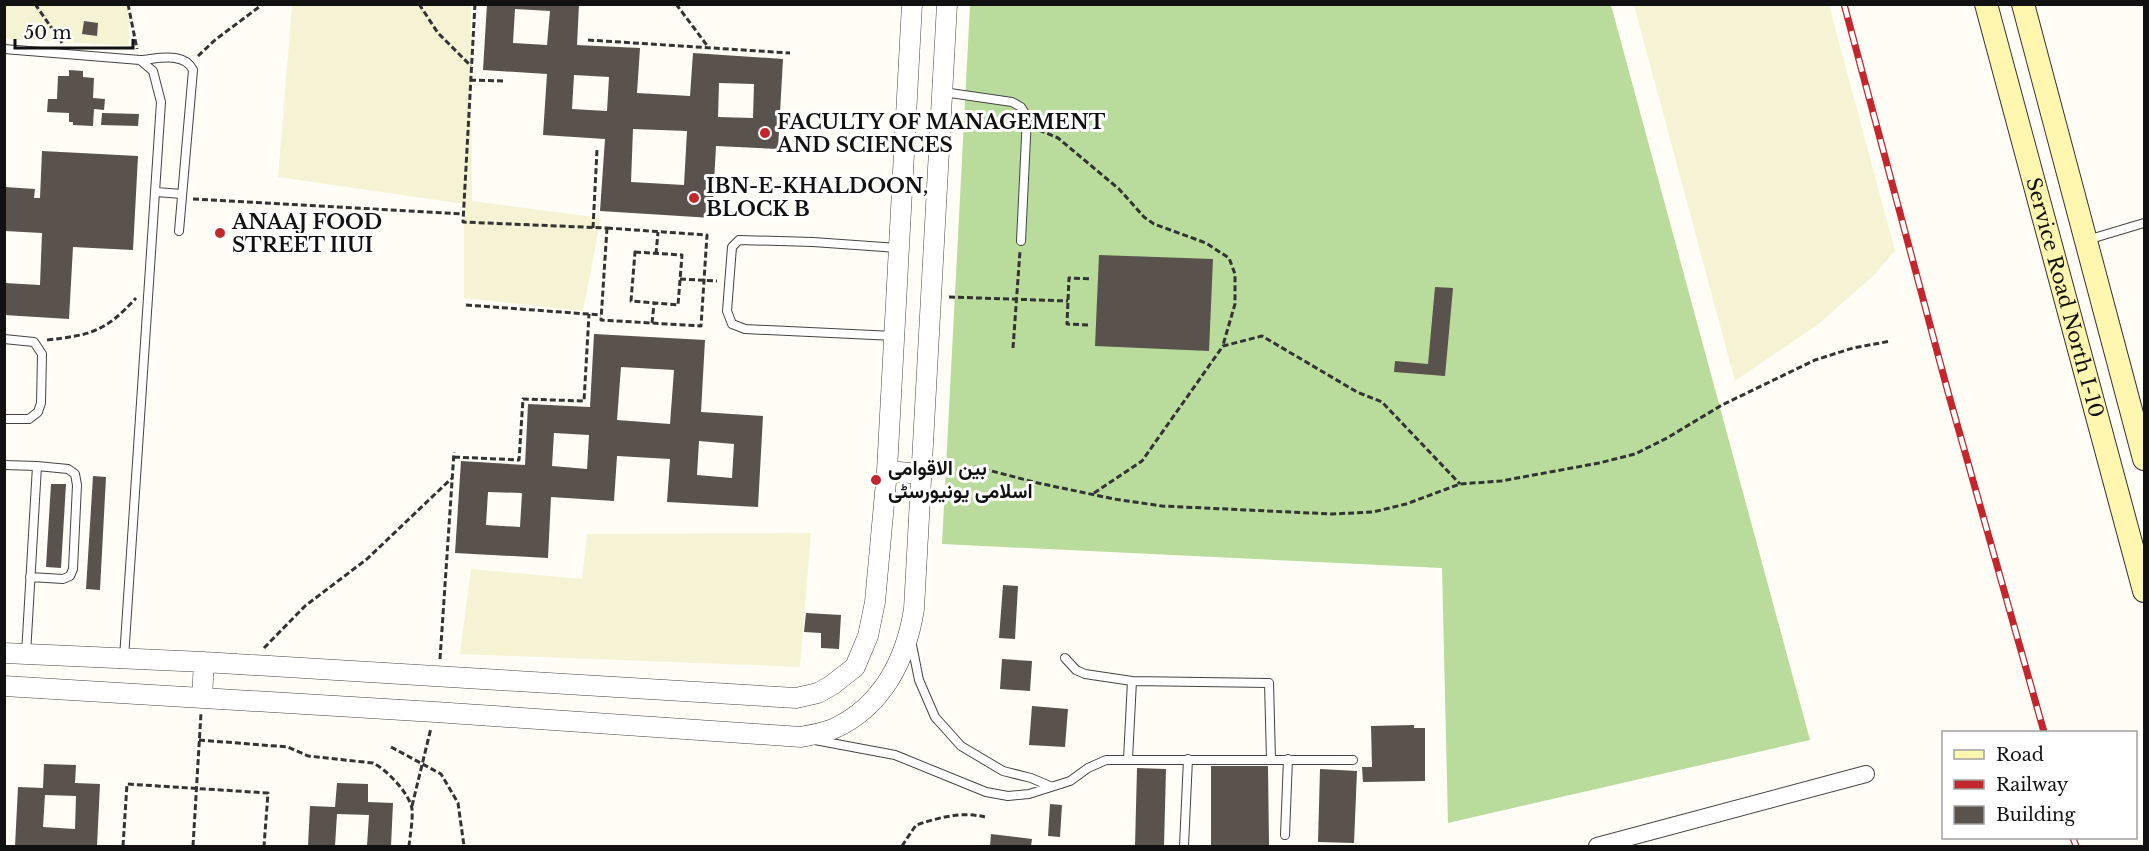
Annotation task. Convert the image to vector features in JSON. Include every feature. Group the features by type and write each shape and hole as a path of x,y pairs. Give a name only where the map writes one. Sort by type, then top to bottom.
{"main road":[{"name":"Service Road North I-10","path":"1986,4 2145,591"},
{"name":"Service Road North I-10","path":"2023,4 2145,459"}],"street":[{"path":"4,653 204,662 796,698 818,693 832,685 855,667 868,636 875,602 887,471 912,4"},
{"path":"6,687 201,697 801,737 831,730 851,719 882,692 904,651 914,609 947,4"},
{"path":"887,471 922,474"},
{"path":"201,697 204,662"},
{"path":"1597,846 1866,774"}],"lane":[{"path":"4,49 140,60 171,58 183,59 190,63 193,79 179,231"},
{"path":"124,658 161,102 153,71 140,60"},
{"path":"943,92 1012,102 1021,107 1028,117 1021,241"},
{"path":"156,192 182,196"},
{"path":"2086,240 2145,223"},
{"path":"894,336 737,328 729,320 727,311 732,247 735,242 744,239 898,248"},
{"path":"4,339 34,342 42,354 41,403 38,412 29,419 4,419"},
{"path":"4,465 68,469 75,474 77,484 73,569 70,576 63,579 30,577"},
{"path":"26,654 37,466"},
{"path":"910,633 919,680 935,717 961,746 1003,771 1031,778 1050,786"},
{"path":"1065,658 1076,670 1085,674 1132,681 1269,683 1271,759"},
{"path":"1128,759 1132,681"},
{"path":"801,737 895,755 986,792 1008,796 1029,795 1070,781 1088,768 1106,760 1353,760"},
{"path":"1184,846 1188,759"},
{"path":"1285,835 1288,759"}],"path":[{"path":"35,4 70,54"},
{"path":"128,4 140,60"},
{"path":"190,63 215,40 263,4"},
{"path":"419,4 438,33 471,66"},
{"path":"475,4 463,222 607,228 707,235 701,326 601,320 607,228"},
{"path":"676,4 709,48"},
{"path":"588,40 790,53"},
{"path":"470,80 503,81"},
{"path":"1028,127 1058,138 1119,189 1144,217 1154,224 1206,243 1229,258 1235,274 1235,304 1223,346 1142,461 1093,493"},
{"path":"593,228 597,150"},
{"path":"182,196 464,214"},
{"path":"656,254 658,232"},
{"path":"1013,348 1021,241"},
{"path":"634,252 656,254 682,255 678,304 631,302 634,252"},
{"path":"1089,325 1067,324 1069,278 1092,279"},
{"path":"680,279 729,282"},
{"path":"34,342 85,335 100,328 120,315 149,284"},
{"path":"932,297 1068,301"},
{"path":"652,323 654,303"},
{"path":"466,305 601,315"},
{"path":"438,676 454,454 519,460 523,399 584,401 589,314"},
{"path":"1223,346 1262,336 1357,392 1382,402 1460,484"},
{"path":"922,474 946,473 976,467 1038,483 1162,506 1332,514 1372,512 1406,504 1460,484 1501,481 1635,454 1722,405 1815,360 1853,348 1892,341"},
{"path":"248,665 305,606 367,559 453,477"},
{"path":"193,846 201,697"},
{"path":"410,846 412,807 435,712"},
{"path":"199,740 288,747 308,756 373,763 402,789 412,807"},
{"path":"392,747 441,774 458,803 464,846"},
{"path":"123,846 127,784 268,793 264,846"},
{"path":"902,846 916,825 944,816 974,814 985,817"}],"shaded area":[{"path":"4,5 128,5 129,46 5,39"},
{"path":"292,5 471,5 472,201 601,218 583,311 464,298 464,204 278,177"},
{"path":"1634,5 1829,5 1895,251 1873,276 1817,325 1735,381"},
{"path":"811,533 800,667 460,654 471,569 582,579 587,534"}],"green space":[{"path":"970,5 1611,5 1810,740 1448,823 1442,568 942,544"}],"building":[{"path":"487,4 579,4 577,45 640,48 637,93 690,96 693,53 783,59 778,149 716,146 712,218 600,211 605,139 543,135 547,74 483,70","holes":["515,9 550,11 547,45 513,43","574,75 609,77 607,111 572,109","719,83 754,84 753,118 718,117","633,129 687,131 684,185 631,182"]},
{"path":"84,21 98,23 97,36 82,34"},
{"path":"69,70 83,71 83,77 94,78 93,98 105,99 104,110 94,109 93,126 73,125 73,122 69,122 69,113 47,112 48,99 57,99 58,76 69,76"},
{"path":"102,113 139,114 138,126 101,125"},
{"path":"42,151 138,156 133,250 73,247 69,319 4,315 4,283 40,285 42,233 5,231 5,187 35,189 34,198 40,198"},
{"path":"1099,255 1213,259 1209,351 1095,346"},
{"path":"1435,287 1453,288 1445,376 1394,372 1395,361 1428,364"},
{"path":"594,334 705,340 701,412 763,416 758,507 667,502 670,459 617,456 614,501 551,497 548,558 455,553 461,461 525,465 528,404 590,407","holes":["621,367 674,370 670,424 617,420","554,433 589,435 587,469 552,466","699,441 734,444 732,478 697,475","488,492 522,493 520,527 486,525"]},
{"path":"93,476 106,477 100,590 86,589"},
{"path":"51,484 66,484 61,568 46,567"},
{"path":"1003,585 1018,586 1015,639 999,638"},
{"path":"806,613 841,615 839,649 821,648 821,633 804,632"},
{"path":"1002,659 1032,661 1030,691 1000,689"},
{"path":"1032,706 1068,709 1065,747 1029,745"},
{"path":"1414,725 1414,728 1425,728 1425,781 1363,782 1362,767 1372,767 1371,726"},
{"path":"44,764 76,765 75,783 100,784 97,846 15,846 18,787 43,788","holes":["45,795 76,796 75,829 43,827"]},
{"path":"1211,766 1268,766 1269,845 1211,845"},
{"path":"1137,768 1166,769 1164,846 1135,846"},
{"path":"1320,769 1357,771 1354,843 1318,842"},
{"path":"337,783 368,784 368,802 393,803 391,846 367,846 369,815 337,814 335,846 308,846 310,806 335,807"},
{"path":"1050,804 1062,805 1060,837 1048,836"},
{"path":"991,834 1032,839 1031,846 990,846"}],"railway":[{"path":"1844,4 1948,392 2044,731"},
{"path":"2073,839 2076,846"}],"place":[{"name":"FACULTY OF MANAGEMENT AND SCIENCES","path":"765,133"},
{"name":"IBN-E-KHALDOON, BLOCK B","path":"694,198"},
{"name":"ANAAJ FOOD STREET IIUI","path":"220,233"},
{"name":"بین الاقوامی اسلامی یونیورسٹی","path":"876,480"}]}
